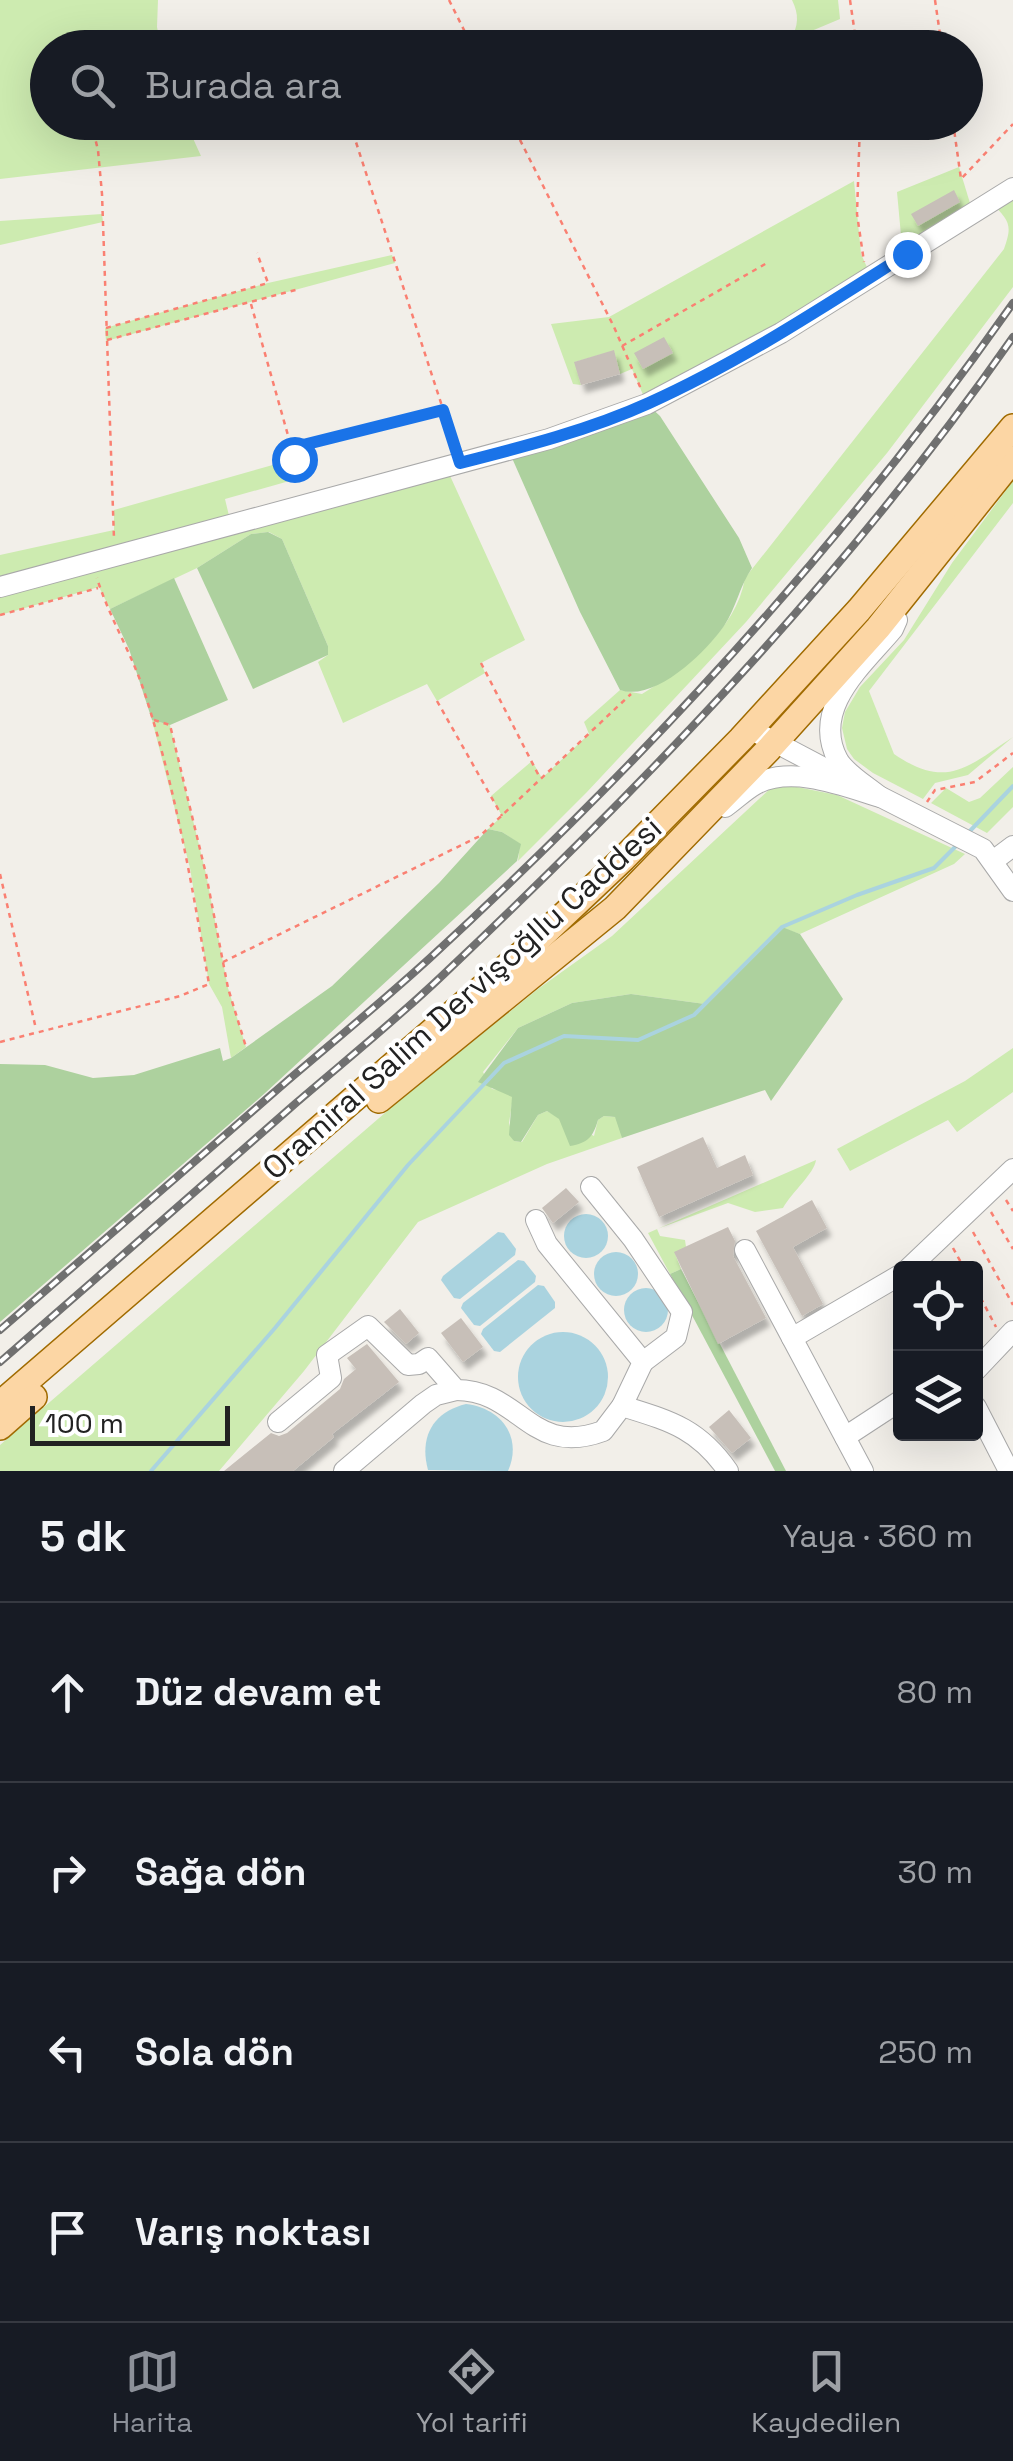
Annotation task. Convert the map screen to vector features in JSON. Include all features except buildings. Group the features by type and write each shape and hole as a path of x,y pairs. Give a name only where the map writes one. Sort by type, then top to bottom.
{"main road":[{"name":"Oramiral Salim Dervişoğllu Caddesi","path":"0,1404 531,946 623,859 750,729 858,610 1013,428"},
{"name":"Oramiral Salim Dervişoğllu Caddesi","path":"0,1426 400,1082 616,908 775,742 908,590 1013,459"}],"street":[{"path":"0,587 549,439 647,404 772,338 1013,188"},
{"path":"880,797 839,763 830,714 836,699 893,629 908,590"},
{"path":"750,729 988,855 1013,891"},
{"path":"683,839 755,784 768,779 820,780 880,797"},
{"path":"988,855 1013,846"},
{"path":"916,1261 1013,1169"},
{"path":"344,1471 422,1404 456,1390 492,1396 538,1430 558,1437 603,1431 622,1406 644,1362 676,1337 682,1312 632,1238 591,1187"},
{"path":"536,1220 548,1244 644,1362"},
{"path":"744,1250 864,1471"},
{"path":"792,1338 893,1279"},
{"path":"278,1422 331,1378 327,1356 363,1327 373,1328 408,1365 428,1358 456,1390"},
{"path":"983,1363 1008,1336"},
{"path":"622,1406 692,1432 728,1471"},
{"path":"845,1437 893,1406"},
{"path":"983,1421 1009,1471"}],"path":[{"path":"449,0 464,30"},
{"path":"850,0 854,30"},
{"path":"936,0 940,30"},
{"path":"955,140 961,179 1013,124"},
{"path":"96,140 102,194 115,556"},
{"path":"355,140 460,463"},
{"path":"520,140 647,404"},
{"path":"860,140 858,233 860,254 871,276"},
{"path":"104,328 268,284 256,253"},
{"path":"622,346 767,262"},
{"path":"106,341 299,289"},
{"path":"250,302 300,478"},
{"path":"291,448 443,410"},
{"path":"0,615 100,587 130,649 152,720 190,868 208,984 143,1006 0,1042"},
{"path":"481,664 541,779"},
{"path":"223,962 480,836 632,694"},
{"path":"437,701 502,816"},
{"path":"152,720 170,725 246,1048"},
{"path":"921,818 935,790 942,786 966,786 1013,753"},
{"path":"0,874 36,1031"},
{"path":"982,1198 1013,1249"},
{"path":"964,1216 1013,1305"},
{"path":"945,1233 960,1261"},
{"path":"983,1299 1008,1336"}],"green space":[{"path":"0,0 158,0 158,30 30,30 30,140 194,140 201,156 0,179"},
{"path":"792,0 838,0 840,19 814,30 795,30"},
{"path":"959,167 973,213 903,257 897,192"},
{"path":"854,181 861,254 871,276 647,404 632,369 620,374 613,351 575,362 581,385 573,384 551,324 609,317"},
{"path":"1013,188 1013,287 887,453 746,622 518,861 520,844 502,832 488,829 502,816 491,796 532,761 542,778 589,734 584,722 620,690 642,694 691,660 720,632 740,597 745,578 1004,249 1008,223 991,202"},
{"path":"102,214 103,222 0,245 0,221"},
{"path":"392,255 395,263 106,341 105,328 268,283"},
{"path":"647,404 660,416 739,538 752,568 728,619 705,649 678,673 634,692 620,690 580,612 512,458"},
{"path":"294,459 300,478 225,499 231,524 446,467 525,640 481,663 485,673 437,701 427,684 343,723 318,662 328,655 328,646 282,539 269,532 251,534 197,568 110,609 99,587 0,615 0,555 114,530 114,510"},
{"path":"1013,481 1013,503 869,691 894,754 928,771 943,772 969,765 1013,737 968,775 935,783 923,799 854,759 842,728 845,712 860,687 904,640 952,563"},
{"path":"268,532 282,539 328,646 328,655 253,689 197,568 251,534"},
{"path":"174,578 228,700 170,725 152,720 129,649 110,609"},
{"path":"152,720 170,725 206,874 228,988 246,1047 231,1058 222,1007 209,984 190,868"},
{"path":"1013,767 1013,807 987,833 931,803 946,788 969,802 980,798"},
{"path":"787,785 837,795 965,854 954,864 800,934 782,928 705,1004 631,994 572,1003 518,1028 483,1072 492,1089 513,1097 509,1123 514,1141 522,1142 538,1115 547,1111 594,1136 598,1120 615,1117 622,1138 547,1164 418,1222 304,1371 219,1471 0,1471 0,1445 393,1106 538,989 612,936 771,788"},
{"path":"488,829 502,832 521,844 517,861 264,1094 0,1322 0,1064 45,1065 93,1078 134,1075 220,1048 223,1061 231,1058 332,986 439,883"},
{"path":"782,927 800,934 843,999 771,1101 765,1090 622,1138 615,1117 604,1116 589,1138 570,1146 559,1119 547,1111 538,1115 521,1142 509,1135 512,1097 478,1082 518,1028 572,1003 631,994 705,1004"},
{"path":"1013,1048 1013,1092 957,1132 948,1120 850,1171 837,1149 965,1081"},
{"path":"816,1160 783,1208 755,1212 728,1203 658,1229"},
{"path":"657,1229 660,1236 685,1240 686,1247 675,1253 681,1269 670,1274 648,1233"},
{"path":"681,1269 786,1471 775,1471 670,1274"}],"water":[{"path":"586,1214 602,1220 608,1236 602,1252 586,1258 570,1252 564,1236 570,1220"},
{"path":"498,1232 504,1233 516,1249 515,1255 460,1299 454,1298 441,1280 443,1276"},
{"path":"616,1252 632,1258 638,1274 632,1290 616,1296 600,1290 594,1274 600,1258"},
{"path":"518,1260 524,1261 536,1276 535,1282 480,1326 474,1325 461,1308 463,1303"},
{"path":"538,1285 544,1286 555,1308 500,1352 494,1351 481,1334 483,1329"},
{"path":"646,1288 662,1294 668,1310 662,1326 646,1332 630,1326 624,1310 630,1294"},
{"path":"563,1332 595,1345 608,1377 595,1409 563,1422 531,1409 518,1377 531,1345"},
{"path":"466,1404 489,1411 506,1426 513,1447 508,1471 428,1470 425,1447 431,1428 445,1413"}],"waterway":[{"path":"968,833 1013,786"},
{"path":"151,1471 408,1165 504,1063 564,1036 638,1040 694,1015 782,927 934,868 958,844"}],"railway":[{"path":"0,1330 412,974 588,806 665,727 811,564 949,392 1013,303"},
{"path":"0,1362 408,1007 597,825 816,590 950,424 1013,337"}],"route":[{"path":"294,459 291,448 443,410 460,463 552,438 647,404 711,371 781,333 907,254"}]}
